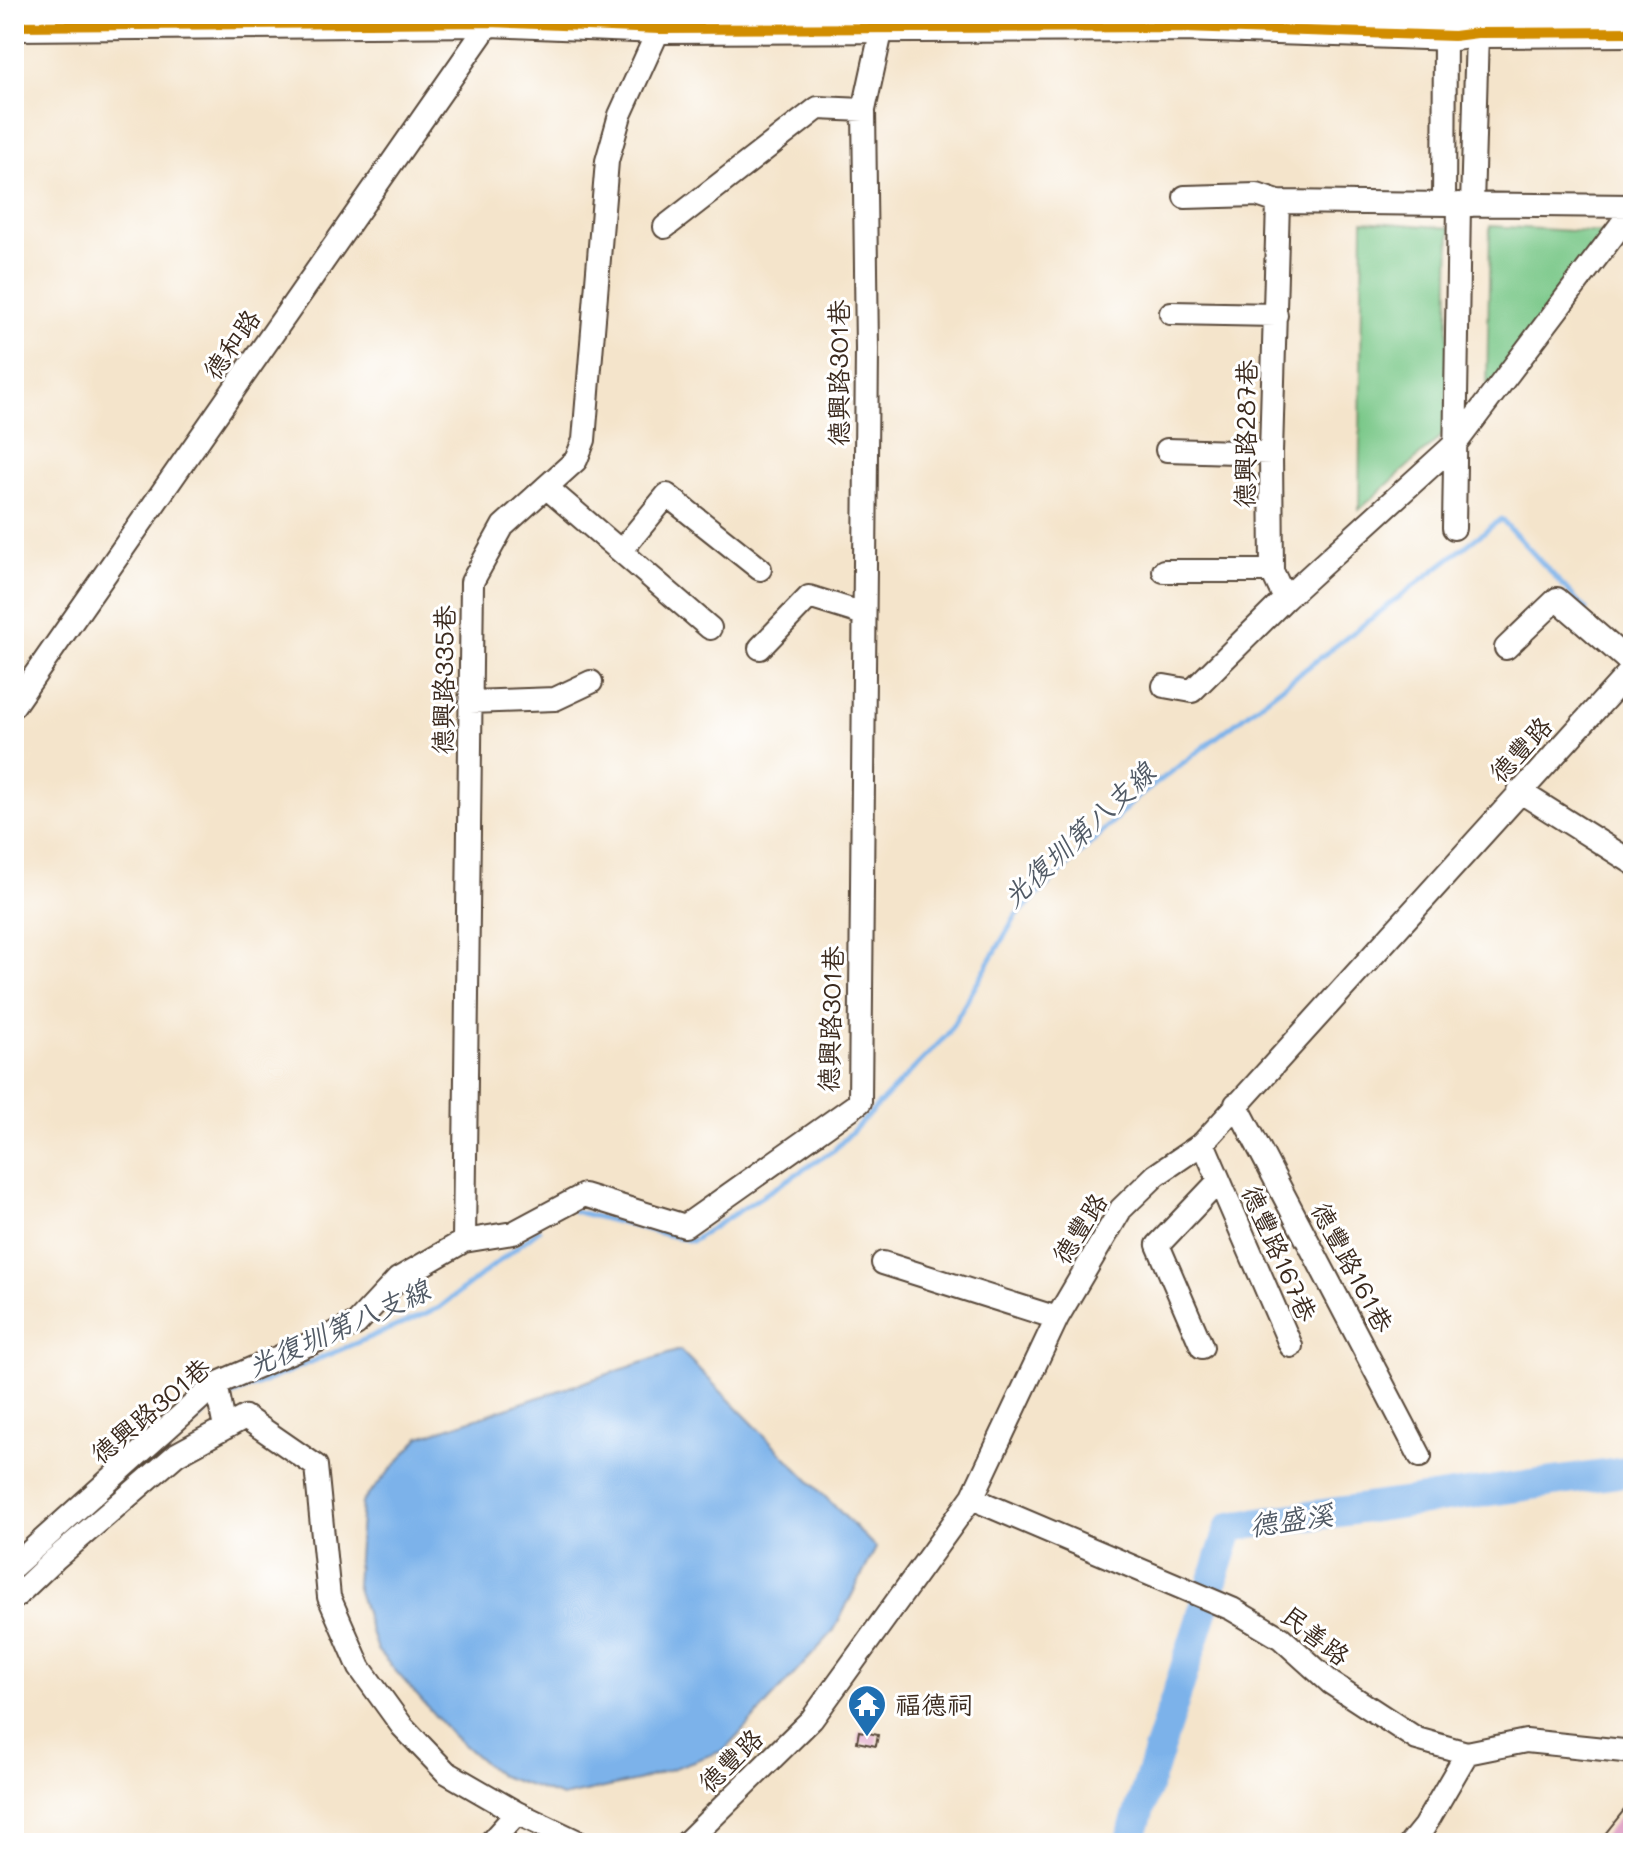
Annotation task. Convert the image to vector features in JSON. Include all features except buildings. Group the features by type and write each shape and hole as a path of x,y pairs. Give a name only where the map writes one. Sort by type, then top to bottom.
{"main road":[{"path":"14,26 491,18 659,29 883,20 1187,20 1445,35 1480,24 1633,32"}],"street":[{"name":"德和路","path":"14,705 491,18"},
{"name":"德興路301巷","path":"14,1566 216,1384 356,1324 398,1279 464,1241 513,1233 584,1195 685,1226 860,1102 867,349 864,110 883,20"},
{"path":"1458,204 1480,24"},
{"name":"德興路335巷","path":"464,1241 472,582 503,526 576,460 584,440 607,161 620,115 659,29"},
{"path":"1445,35 1458,204 1454,528"},
{"path":"665,227 818,108 864,110"},
{"path":"1185,197 1257,195 1278,202 1633,207"},
{"name":"德興路287巷","path":"1278,202 1271,453 1272,571 1285,599"},
{"path":"1164,686 1192,691 1285,599 1456,443 1633,207"},
{"path":"1171,313 1276,315"},
{"path":"1167,450 1271,453"},
{"path":"546,487 710,628"},
{"path":"621,551 667,495 760,569"},
{"path":"1164,571 1272,571"},
{"path":"760,648 809,597 864,614"},
{"path":"1506,648 1557,599 1633,666"},
{"name":"德豐路","path":"686,1843 812,1719 973,1496 1057,1318 1121,1209 1156,1175 1203,1143 1633,666"},
{"path":"470,702 555,699 591,682"},
{"path":"1519,791 1633,863"},
{"name":"德豐路161巷","path":"1236,1104 1420,1456"},
{"name":"德豐路167巷","path":"1203,1143 1291,1346"},
{"name":"德豐路167巷","path":"1202,1347 1158,1245 1218,1182"},
{"path":"883,1263 1057,1318"},
{"path":"216,1384 225,1428"},
{"path":"14,1598 177,1454 245,1417 316,1466 329,1597 360,1668 402,1726 446,1772 517,1813 580,1843"},
{"name":"民善路","path":"973,1496 985,1504 1222,1604 1281,1638 1331,1683 1417,1739 1467,1753 1526,1741 1633,1752"},
{"path":"1411,1843 1467,1753"},
{"path":"490,1843 517,1813"}],"green space":[{"path":"1363,221 1450,228 1446,432 1359,510"},
{"path":"1490,226 1605,233 1487,391"}],"water":[{"path":"680,1350 876,1548 833,1632 725,1750 637,1781 562,1797 498,1775 452,1735 377,1650 356,1585 362,1502 420,1437"}],"waterway":[{"name":"光復圳第八支線","path":"574,1211 692,1241 834,1150 947,1035 1016,916 1136,799 1501,519 1586,610"},
{"name":"光復圳第八支線","path":"226,1398 439,1308 539,1230"},
{"name":"光復圳第八支線","path":"153,1460 214,1405"},
{"name":"德盛溪","path":"1129,1843 1230,1527 1633,1471"}],"transit line":[{"path":"14,26 490,22 659,29 1184,27 1454,36 1477,33 1633,32"}],"place":[{"name":"福德祠","path":"867,1738"}]}
